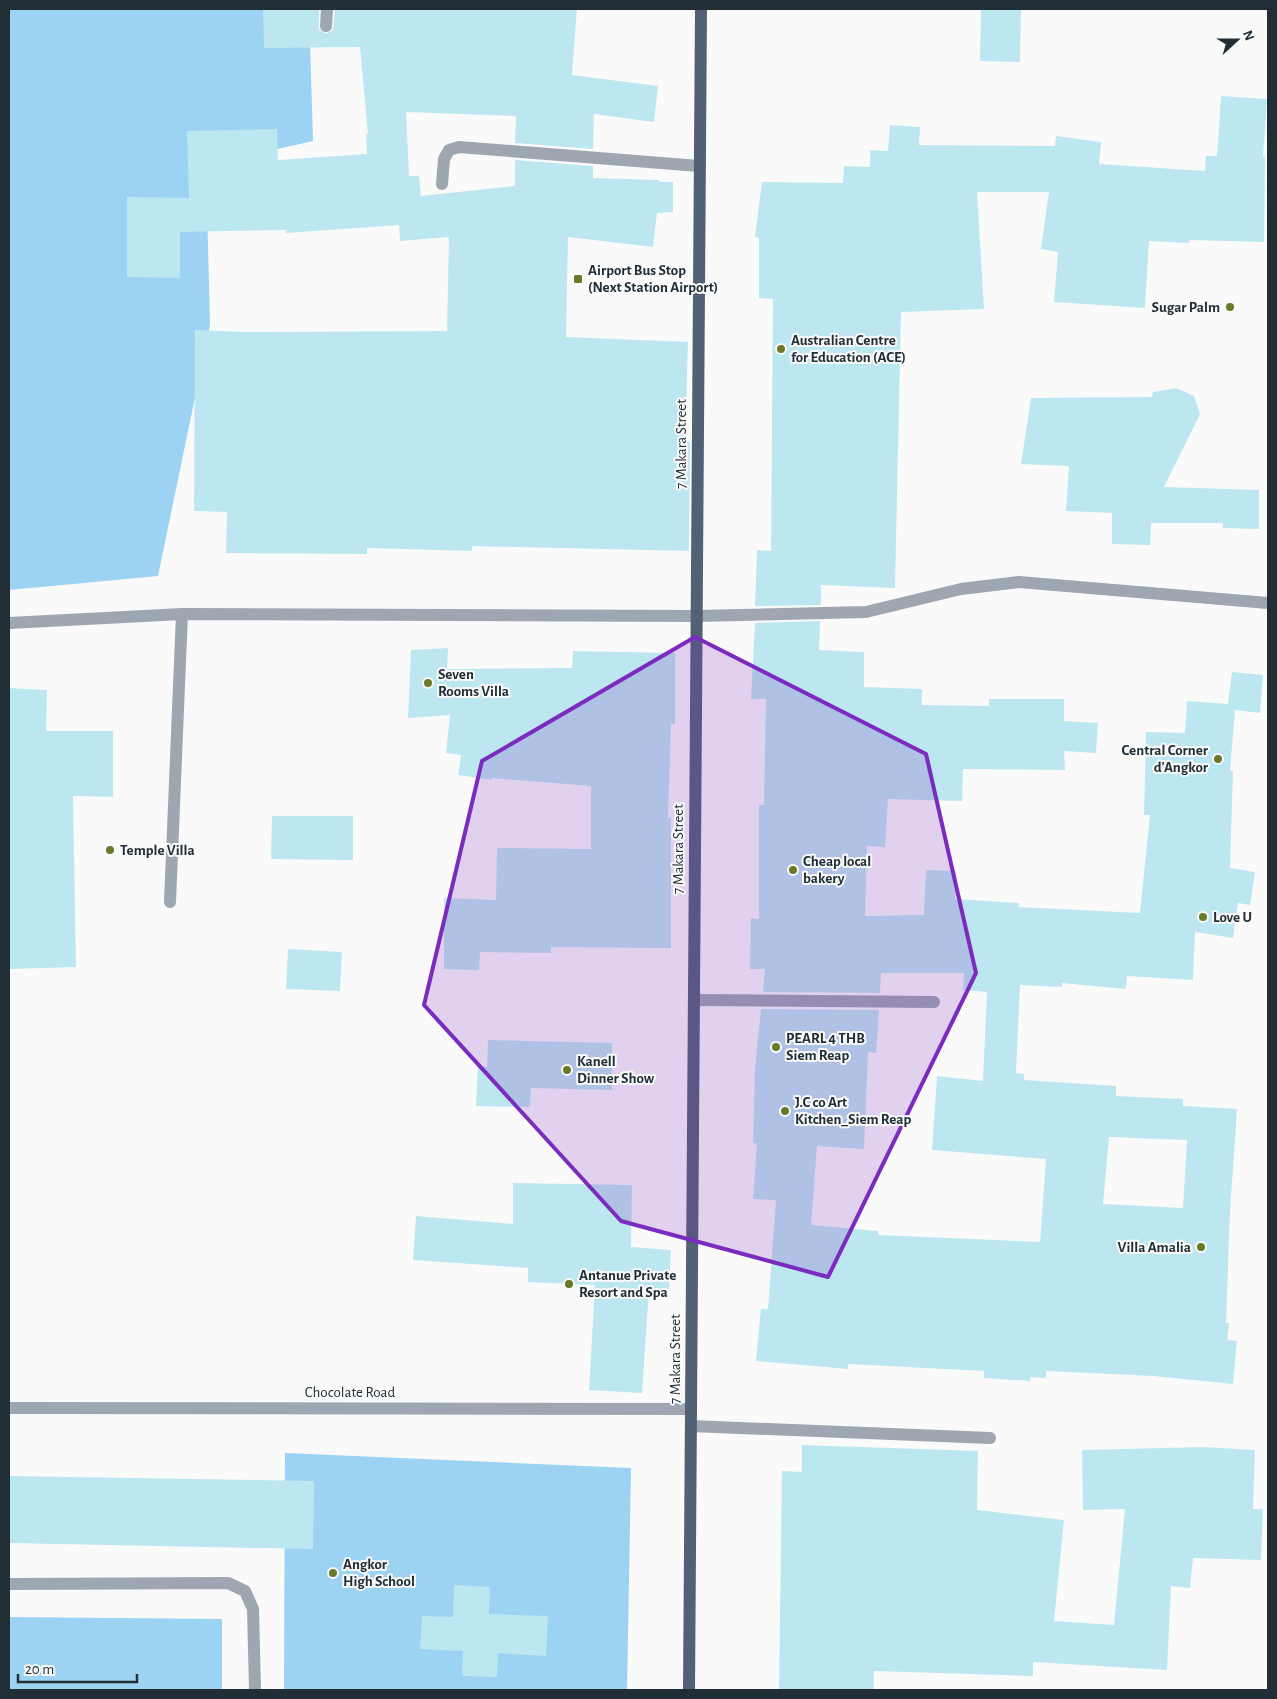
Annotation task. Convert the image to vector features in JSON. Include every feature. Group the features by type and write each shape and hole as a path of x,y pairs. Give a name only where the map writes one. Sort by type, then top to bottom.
{"main road":[{"name":"7 Makara Street","path":"689,1690 701,9"}],"street":[{"path":"326,26 327,9"},
{"path":"442,184 444,159 449,150 459,147 699,166"},
{"path":"9,623 182,614 696,616 866,612 961,589 1019,582 1268,604"},
{"path":"170,902 182,614"},
{"path":"694,1000 934,1002"},
{"name":"Chocolate Road","path":"9,1408 691,1409"},
{"path":"691,1426 990,1438"},
{"path":"9,1584 228,1583 245,1591 253,1609 255,1690"}],"highlighted area":[{"path":"695,637 926,754 976,973 828,1277 621,1221 424,1005 482,761"}],"shaded area":[{"path":"9,9 309,9 313,141 206,165 210,325 158,576 9,590"},
{"path":"285,1453 631,1468 627,1690 284,1690"},
{"path":"9,1617 222,1619 222,1690 9,1690"}],"building":[{"path":"263,9 319,9 319,29 326,34 333,30 335,9 577,9 572,75 658,86 654,122 594,114 593,149 515,143 516,116 406,112 409,176 419,176 421,196 515,186 515,160 593,166 593,178 673,182 673,212 657,213 653,247 568,237 566,337 688,342 685,442 690,442 689,551 472,546 472,551 367,548 367,554 226,553 227,512 194,511 195,330 245,332 447,331 449,237 400,241 399,225 286,233 286,230 180,232 180,278 127,277 127,197 189,198 187,131 277,129 278,160 367,154 366,134 368,134 360,47 264,48"},
{"path":"981,9 1021,9 1020,62 980,61"},
{"path":"1221,96 1267,99 1263,157 1265,157 1264,242 1189,240 1189,243 1149,241 1145,308 1054,302 1058,252 1041,249 1049,192 977,192 984,309 901,312 895,588 821,585 821,605 755,606 757,550 771,551 773,299 759,298 759,238 755,237 762,182 843,183 844,166 870,167 870,150 888,151 890,125 920,127 919,145 1055,146 1056,136 1101,142 1099,164 1205,171 1206,156 1217,156"},
{"path":"1176,388 1194,396 1200,414 1164,487 1259,490 1259,529 1223,528 1223,523 1151,523 1150,545 1112,544 1112,513 1066,511 1069,466 1021,464 1031,398 1152,397 1153,392"},
{"path":"820,621 819,650 864,652 864,687 922,689 922,705 989,706 989,699 1064,699 1064,721 1098,723 1096,753 1064,751 1065,770 963,769 962,801 888,799 885,847 867,846 865,916 924,915 926,870 956,871 955,899 1019,903 1018,907 1140,913 1150,815 1144,815 1146,732 1185,733 1187,701 1228,704 1232,672 1263,675 1260,713 1235,710 1230,771 1233,771 1230,868 1255,872 1250,905 1238,903 1233,938 1195,932 1193,980 1127,976 1126,989 1062,983 1062,987 1020,985 1016,1073 1024,1074 1024,1080 1116,1086 1116,1096 1183,1099 1183,1106 1237,1109 1230,1212 1226,1323 1229,1323 1227,1340 1237,1341 1233,1384 1153,1376 1046,1371 1046,1378 1030,1377 1030,1381 984,1378 984,1371 848,1364 848,1369 756,1361 761,1309 768,1309 776,1200 753,1199 757,1144 753,1143 755,1069 761,1009 879,1010 876,1053 868,1052 864,1149 817,1146 811,1225 878,1231 878,1235 1040,1242 1046,1159 932,1150 937,1076 983,1081 987,992 963,990 964,973 881,973 880,993 763,992 765,969 750,969 751,918 759,919 759,805 764,805 766,699 751,699 755,623","holes":["1109,1137 1187,1140 1183,1208 1103,1204"]},
{"path":"448,648 447,669 572,668 573,651 675,653 675,724 671,724 668,818 671,818 671,948 551,947 551,953 480,952 479,970 444,969 444,898 496,900 497,848 591,849 591,786 492,778 492,780 458,775 461,755 446,753 450,715 408,718 411,650"},
{"path":"9,688 47,690 46,731 113,731 113,797 73,796 76,967 9,969"},
{"path":"272,816 353,816 353,860 271,859"},
{"path":"288,949 342,952 340,991 286,989"},
{"path":"488,1040 612,1043 612,1090 531,1088 530,1107 476,1106 478,1067 487,1067"},
{"path":"513,1183 632,1185 631,1247 671,1250 669,1289 649,1288 642,1393 589,1390 595,1285 528,1282 528,1268 413,1260 416,1216 513,1224"},
{"path":"802,1445 978,1451 977,1510 1064,1520 1054,1621 1114,1625 1125,1509 1083,1510 1082,1450 1204,1447 1255,1450 1253,1509 1263,1509 1261,1560 1193,1558 1190,1588 1171,1586 1167,1670 1033,1662 1033,1676 874,1671 874,1690 779,1690 782,1471 802,1472"},
{"path":"9,1476 314,1481 313,1549 9,1543"},
{"path":"454,1585 490,1587 489,1614 548,1616 546,1656 498,1653 497,1677 462,1676 463,1651 420,1649 422,1616 453,1617"}],"place":[{"name":"Airport Bus Stop (Next Station Airport)","path":"578,279"},
{"name":"Sugar Palm","path":"1230,307"},
{"name":"Australian Centre for Education (ACE)","path":"781,349"},
{"name":"Seven Rooms Villa","path":"428,683"},
{"name":"Central Corner d'Angkor","path":"1218,759"},
{"name":"Temple Villa","path":"110,850"},
{"name":"Cheap local bakery","path":"793,870"},
{"name":"Love U","path":"1203,917"},
{"name":"PEARL 4 THB Siem Reap","path":"776,1047"},
{"name":"Kanell Dinner Show","path":"567,1070"},
{"name":"J.C co Art Kitchen_Siem Reap","path":"785,1111"},
{"name":"Villa Amalia","path":"1201,1247"},
{"name":"Antanue Private Resort and Spa","path":"569,1284"},
{"name":"Angkor High School","path":"333,1573"}]}
